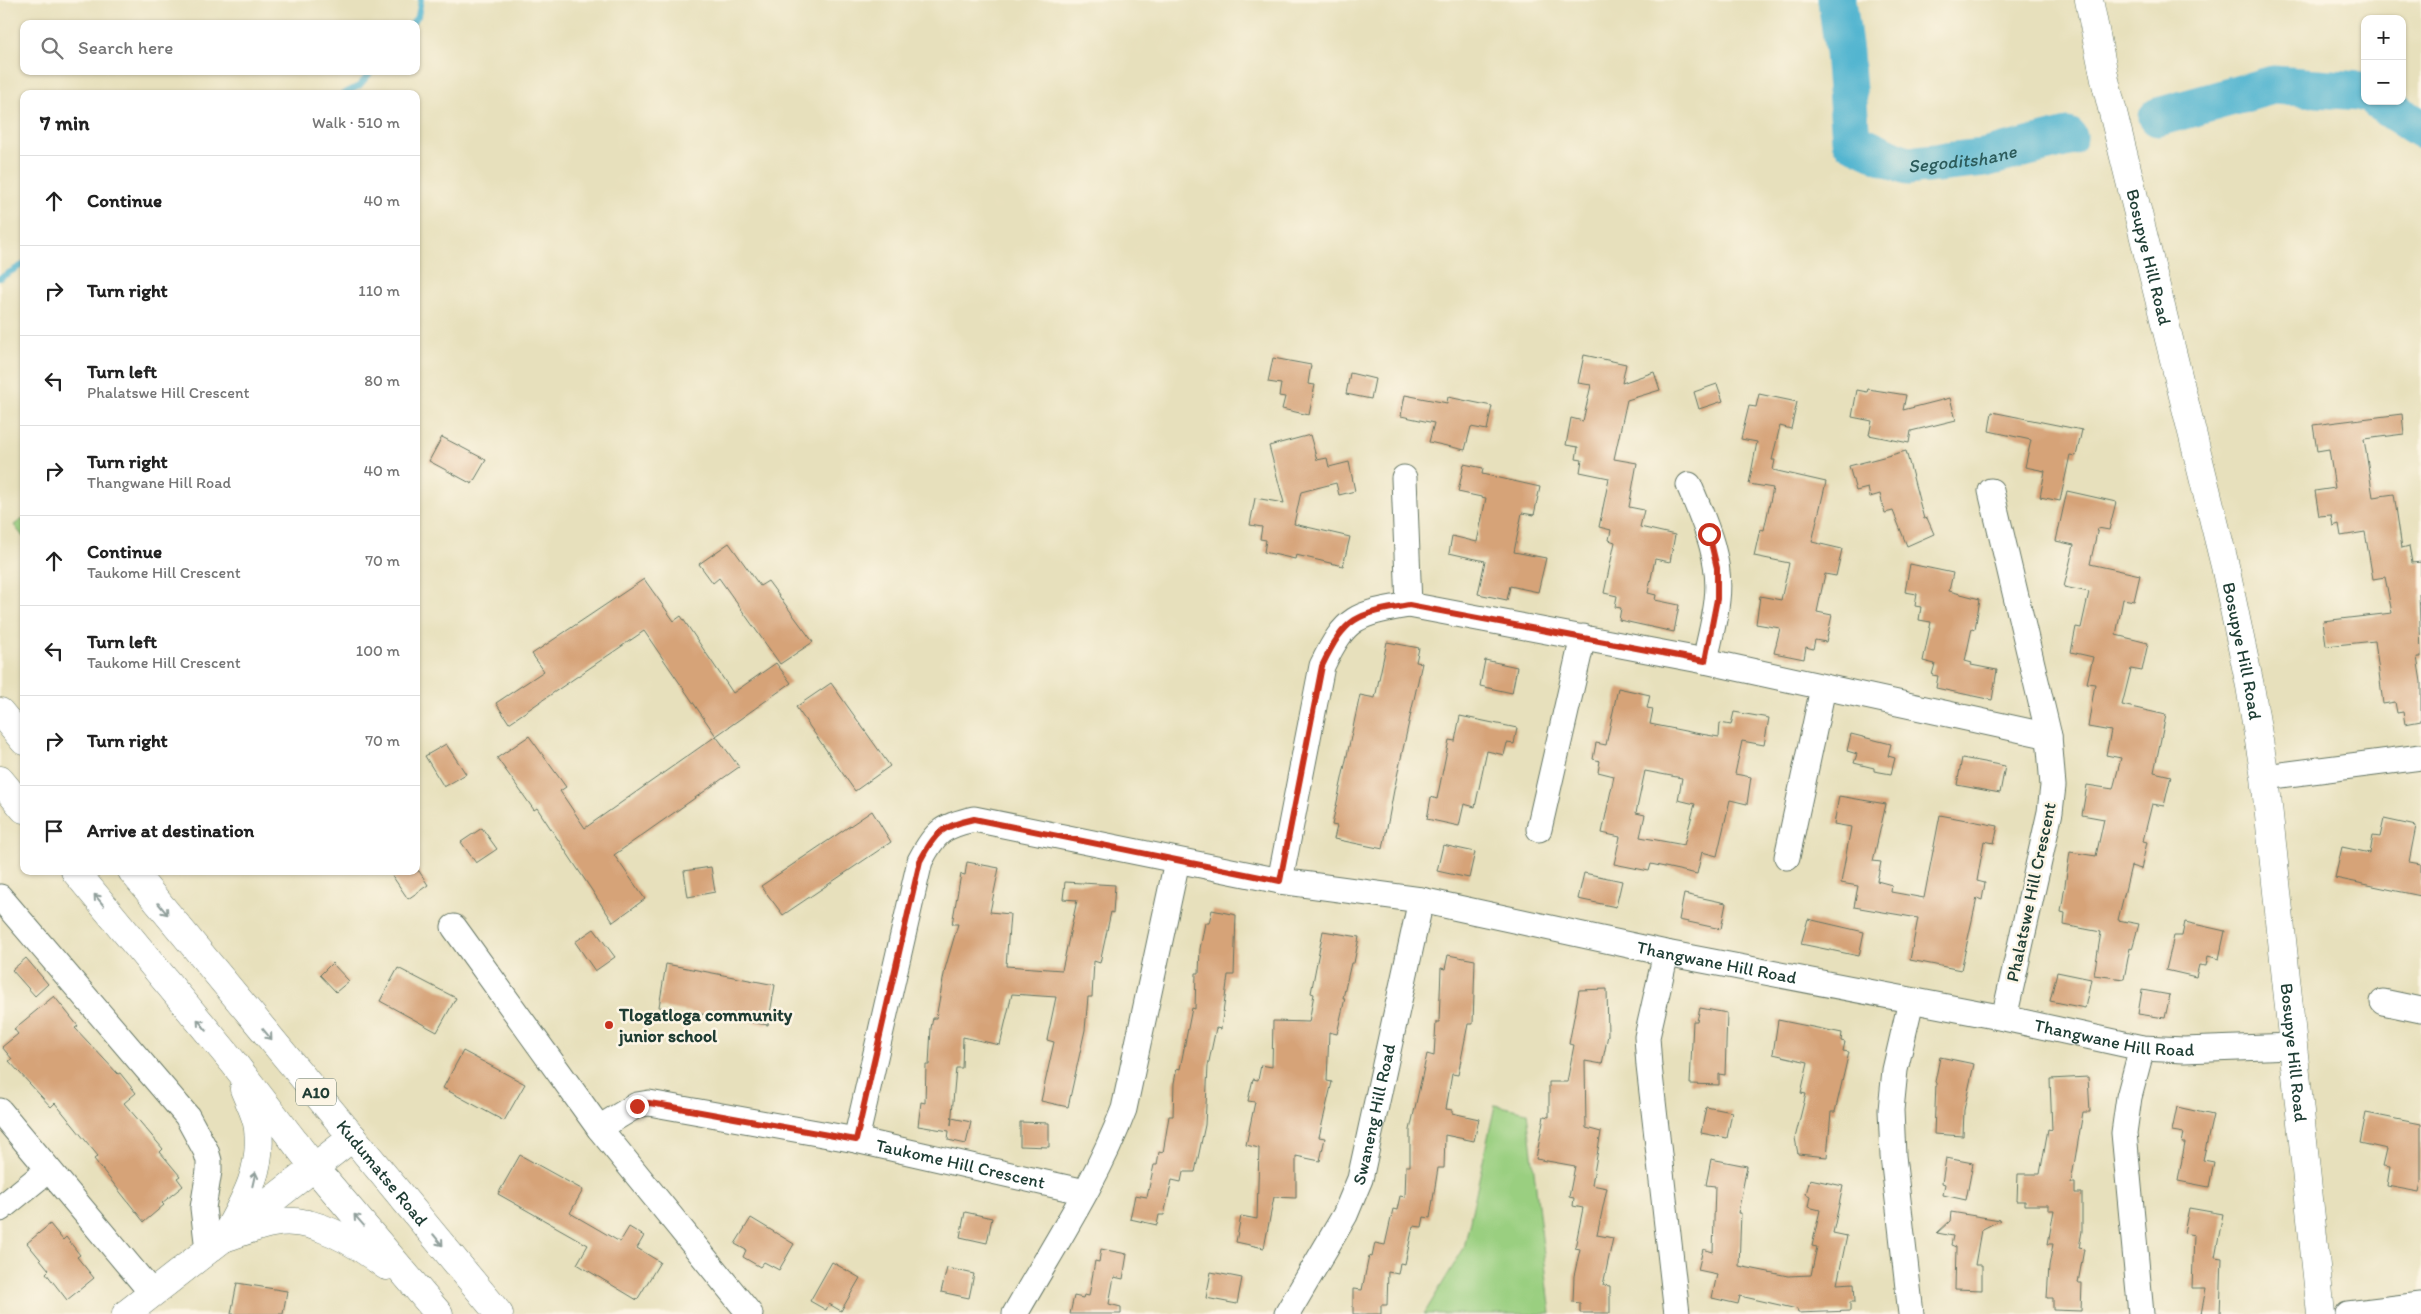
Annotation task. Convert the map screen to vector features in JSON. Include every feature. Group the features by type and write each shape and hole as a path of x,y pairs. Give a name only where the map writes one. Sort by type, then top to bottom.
{"main road":[{"name":"Bosupye Hill Road","path":"2089,0 2108,89 2225,566 2250,686 2265,777 2321,1314"},
{"path":"0,712 20,735"},
{"path":"0,780 20,804"},
{"name":"A10","path":"78,875 233,1062 314,1168 432,1305"},
{"name":"Kudumatse Road","path":"135,875 499,1314"},
{"path":"216,1244 252,1187 258,1160 258,1129 233,1062"},
{"path":"126,1314 353,1137"},
{"path":"216,1244 274,1222 309,1224 341,1237 380,1261 432,1305"}],"street":[{"path":"1404,478 1409,605"},
{"path":"1688,485 1709,534 1717,568 1717,599 1705,661"},
{"name":"Phalatswe Hill Crescent","path":"1991,491 2049,736 2053,786 2050,812 2004,1018"},
{"path":"1280,881 1322,666 1334,641 1350,622 1372,611 1409,605 1583,637 1705,661 2049,736"},
{"path":"1539,829 1583,637"},
{"path":"1787,856 1823,688"},
{"path":"2265,777 2421,757"},
{"name":"Taukome Hill Crescent","path":"1085,1192 856,1140 920,861 932,838 953,824 974,819 1142,854"},
{"name":"Thangwane Hill Road","path":"1142,854 1280,881 1421,900 1666,953 2004,1018 2142,1048 2184,1050 2292,1046"},
{"path":"1015,1314 1085,1192 1115,1134 1124,1109 1177,861"},
{"path":"0,897 187,1116 206,1151 209,1161 210,1171 203,1208 216,1244"},
{"name":"Swaneng Hill Road","path":"1287,1314 1345,1216 1360,1179 1421,900"},
{"path":"454,927 599,1128 750,1314"},
{"path":"1666,953 1647,1036 1678,1314"},
{"path":"1911,1314 1893,1156 1891,1110 1895,1070 1912,1001"},
{"path":"2383,1002 2421,1010"},
{"path":"2141,1314 2124,1133 2129,1097 2142,1048"},
{"path":"599,1128 637,1106 649,1103 856,1140"},
{"path":"0,1111 152,1293"},
{"path":"0,1209 48,1170"},
{"path":"2348,1314 2421,1305"}],"green space":[{"path":"20,521 20,533 14,525"},
{"path":"1495,1105 1527,1112 1551,1314 1424,1314 1464,1248"}],"building":[{"path":"1584,355 1626,364 1622,383 1654,372 1660,390 1627,400 1614,459 1637,463 1629,507 1644,510 1640,527 1675,535 1670,562 1655,559 1648,593 1656,595 1655,600 1679,605 1674,632 1619,620 1621,608 1615,607 1617,596 1604,593 1615,542 1609,540 1611,530 1599,527 1609,478 1580,472 1582,460 1576,459 1578,447 1566,445 1571,418 1583,421 1591,385 1578,383"},
{"path":"1273,358 1311,365 1308,384 1315,385 1309,415 1282,409 1285,397 1279,396 1281,384 1268,382"},
{"path":"1350,373 1375,379 1371,399 1346,394"},
{"path":"1717,384 1723,401 1699,409 1694,392"},
{"path":"1868,389 1906,395 1903,410 1950,398 1956,420 1911,431 1909,443 1869,435 1872,421 1852,417 1857,390 1867,392"},
{"path":"1759,394 1797,402 1791,429 1780,426 1772,460 1775,460 1773,470 1826,482 1812,542 1842,549 1836,576 1825,574 1817,612 1832,615 1826,642 1815,640 1813,649 1806,647 1804,659 1774,653 1780,628 1756,624 1760,596 1781,600 1789,563 1754,556 1760,529 1764,530 1773,488 1749,484 1757,442 1741,439 1749,406 1756,407"},
{"path":"1405,395 1447,403 1448,397 1492,406 1487,430 1471,427 1465,450 1429,442 1434,423 1401,416"},
{"path":"1992,412 2082,430 2076,456 2070,455 2060,501 2040,497 2045,471 2025,467 2031,440 1989,431"},
{"path":"2402,414 2404,434 2364,439 2373,497 2394,494 2402,548 2409,546 2412,563 2421,562 2421,594 2419,594 2421,657 2417,657 2421,682 2421,721 2405,724 2403,712 2397,713 2395,702 2383,704 2375,641 2326,646 2323,621 2392,613 2385,577 2373,579 2365,532 2341,536 2339,524 2333,526 2331,515 2319,516 2315,491 2335,488 2329,449 2317,451 2313,425"},
{"path":"1310,435 1317,460 1327,458 1329,467 1349,462 1355,491 1339,495 1336,483 1301,492 1294,524 1350,537 1343,566 1296,555 1295,559 1264,552 1266,540 1260,539 1262,527 1250,525 1255,498 1284,503 1269,446"},
{"path":"442,437 486,460 472,484 429,461"},
{"path":"1906,451 1924,519 1927,518 1934,534 1907,546 1893,511 1885,513 1880,494 1870,497 1868,488 1856,491 1849,466"},
{"path":"1464,464 1483,468 1482,474 1540,487 1534,515 1522,513 1514,552 1546,558 1538,592 1510,586 1507,600 1478,594 1485,561 1449,553 1452,536 1477,542 1486,498 1458,492"},
{"path":"2067,491 2116,502 2109,530 2098,528 2090,564 2140,575 2134,601 2123,599 2116,635 2148,643 2142,671 2131,669 2122,705 2166,715 2154,772 2171,776 2164,806 2152,804 2143,841 2147,842 2141,869 2131,866 2118,920 2139,924 2132,949 2130,948 2124,979 2094,975 2101,932 2064,925 2065,913 2061,912 2070,852 2096,856 2104,819 2082,815 2087,785 2113,789 2121,758 2106,755 2111,731 2088,727 2095,684 2087,683 2093,657 2071,652 2076,627 2081,628 2089,592 2064,587 2074,545 2056,541"},
{"path":"729,543 760,586 768,581 813,642 780,664 719,578 713,583 699,564"},
{"path":"1910,564 1953,573 1949,591 1980,599 1975,629 1972,628 1965,661 1972,663 1971,665 1997,670 1992,700 1936,688 1938,676 1932,675 1935,664 1923,661 1931,622 1919,620 1921,607 1915,606 1917,594 1905,592"},
{"path":"644,579 674,621 681,616 733,693 776,663 791,683 716,736 644,631 509,723 496,703 544,671 532,654"},
{"path":"1387,642 1419,648 1416,662 1422,663 1383,849 1334,839 1337,826 1332,825 1360,695 1375,698"},
{"path":"1485,660 1517,667 1512,693 1480,686"},
{"path":"831,683 890,766 855,791 796,707"},
{"path":"1618,688 1650,695 1647,708 1653,709 1650,724 1695,733 1719,737 1720,723 1731,725 1734,712 1769,718 1764,745 1742,741 1735,774 1751,777 1747,804 1730,800 1717,856 1702,852 1697,874 1651,864 1649,871 1614,864 1620,837 1602,833 1614,776 1598,772 1600,761 1593,759 1596,743 1606,745","holes":["1645,771 1682,778 1678,800 1695,804 1684,845 1640,837 1645,815 1636,813"]},
{"path":"1460,716 1517,728 1514,744 1507,743 1504,755 1487,751 1475,807 1464,804 1459,826 1427,819 1431,797 1437,799 1449,740 1455,741"},
{"path":"1851,734 1891,744 1888,756 1895,758 1891,774 1874,771 1874,768 1854,763 1857,754 1847,751"},
{"path":"529,736 566,787 560,791 585,828 716,736 739,767 614,855 645,899 613,922 537,808 534,810 497,758"},
{"path":"446,744 466,774 444,787 425,756"},
{"path":"1962,758 2005,766 2000,793 1957,785"},
{"path":"1839,796 1886,804 1873,861 1881,862 1877,881 1892,885 1891,892 1924,898 1940,815 1998,826 1994,843 1984,841 1977,881 1985,883 1982,900 1977,898 1961,970 1910,960 1918,918 1854,907 1858,886 1841,883 1851,827 1834,824"},
{"path":"872,811 891,842 783,915 761,886"},
{"path":"2384,819 2416,826 2409,862 2421,864 2421,896 2335,878 2342,847 2370,853 2373,836 2380,837"},
{"path":"482,828 497,849 476,863 461,842"},
{"path":"1443,845 1475,852 1469,878 1437,871"},
{"path":"967,862 999,868 990,912 1010,914 1006,966 1062,970 1077,900 1063,899 1065,882 1115,885 1113,913 1111,912 1100,963 1094,961 1092,997 1088,997 1085,1030 1068,1107 1041,1101 1054,1042 1047,1040 1056,997 1012,994 1000,1045 963,1037 962,1068 956,1068 951,1125 952,1118 971,1122 966,1144 948,1140 949,1131 918,1126 921,1102 925,1103 926,1065 929,1065 931,1028 933,1018 936,1018 945,969 958,924 952,924 961,874 965,875"},
{"path":"711,867 715,892 688,897 684,871"},
{"path":"420,873 428,885 408,899 392,875 420,875"},
{"path":"1584,873 1622,881 1616,907 1578,899"},
{"path":"1684,894 1726,903 1721,929 1679,920"},
{"path":"1212,910 1236,915 1234,975 1228,975 1221,1029 1216,1028 1208,1066 1205,1125 1195,1172 1183,1172 1181,1182 1172,1180 1164,1215 1159,1215 1157,1225 1130,1219 1135,1195 1147,1197 1154,1165 1157,1165 1159,1152 1163,1153 1169,1116 1173,1116 1174,1083 1177,1068 1180,1069 1192,1008 1195,1009 1196,973 1199,973 1200,949 1205,923 1209,923"},
{"path":"1808,919 1864,932 1859,956 1801,944"},
{"path":"2185,922 2225,931 2219,959 2208,956 2206,966 2199,965 2196,977 2166,970 2174,936 2182,936"},
{"path":"594,929 615,957 595,971 575,942"},
{"path":"1323,931 1359,937 1354,963 1351,963 1343,998 1345,998 1337,1034 1329,1032 1327,1081 1332,1082 1319,1137 1325,1138 1320,1161 1296,1156 1296,1198 1274,1197 1264,1248 1236,1242 1241,1216 1257,1219 1259,1148 1246,1145 1255,1102 1248,1101 1253,1079 1258,1080 1261,1065 1272,1067 1273,1021 1309,1022 1314,994 1311,993"},
{"path":"1448,955 1475,960 1473,1024 1468,1024 1458,1075 1452,1074 1446,1109 1452,1110 1452,1113 1479,1119 1474,1141 1445,1135 1444,1168 1438,1168 1430,1218 1424,1217 1422,1227 1413,1226 1405,1264 1400,1263 1398,1274 1388,1272 1387,1305 1381,1305 1381,1314 1353,1314 1353,1289 1362,1290 1369,1256 1372,1257 1375,1243 1385,1245 1393,1209 1397,1210 1400,1196 1405,1197 1406,1166 1410,1166 1410,1130 1427,1054 1434,1056 1436,1022 1439,1022 1441,968 1445,969"},
{"path":"26,958 48,984 35,996 12,970"},
{"path":"332,963 349,981 336,992 320,975"},
{"path":"666,964 775,985 768,1025 659,1007"},
{"path":"398,968 456,998 437,1032 380,1001"},
{"path":"2057,972 2091,979 2085,1008 2050,1001"},
{"path":"1607,989 1608,1035 1602,1064 1585,1061 1586,1128 1601,1132 1592,1185 1607,1188 1597,1235 1613,1238 1603,1285 1610,1286 1610,1313 1580,1313 1580,1303 1573,1302 1574,1276 1580,1249 1575,1248 1583,1208 1573,1206 1574,1198 1569,1197 1575,1166 1536,1159 1544,1116 1549,1117 1549,1082 1567,1082 1574,1045 1569,1044 1579,990"},
{"path":"2142,990 2170,995 2165,1018 2138,1014"},
{"path":"54,996 78,1026 75,1028 118,1074 120,1073 136,1093 124,1103 163,1149 160,1152 180,1176 177,1178 183,1186 162,1203 164,1205 144,1222 94,1159 98,1156 55,1103 51,1107 9,1061 12,1059 2,1047 18,1034 14,1029"},
{"path":"1700,1008 1727,1013 1725,1075 1719,1074 1719,1085 1690,1084 1693,1021 1697,1021"},
{"path":"1778,1020 1842,1033 1841,1041 1845,1042 1843,1051 1849,1052 1835,1112 1831,1112 1827,1157 1798,1154 1795,1138 1806,1094 1801,1093 1808,1062 1773,1054"},
{"path":"463,1051 525,1084 504,1121 443,1088"},
{"path":"1940,1057 1974,1064 1964,1110 1963,1136 1934,1134 1935,1082"},
{"path":"2088,1077 2090,1112 2083,1112 2071,1183 2075,1183 2075,1193 2082,1193 2082,1231 2079,1248 2084,1249 2078,1283 2082,1283 2081,1311 2053,1310 2053,1298 2047,1298 2049,1266 2053,1244 2048,1244 2054,1210 2048,1210 2048,1205 2025,1205 2025,1201 2017,1201 2018,1174 2040,1174 2048,1129 2052,1130 2050,1079"},
{"path":"1706,1107 1732,1112 1727,1138 1701,1133"},
{"path":"2177,1107 2213,1115 2203,1160 2214,1162 2209,1187 2178,1181 2185,1143 2182,1143 2184,1133 2172,1131"},
{"path":"2366,1113 2421,1124 2421,1182 2419,1192 2387,1186 2390,1167 2383,1166 2387,1149 2360,1143"},
{"path":"1020,1122 1049,1123 1049,1147 1020,1146"},
{"path":"520,1155 583,1190 570,1213 620,1242 629,1227 644,1236 637,1248 660,1262 637,1300 577,1264 588,1245 498,1194"},
{"path":"1946,1158 1973,1163 1966,1200 1943,1195 1945,1184 1942,1183"},
{"path":"1711,1159 1747,1166 1738,1213 1741,1213 1739,1266 1788,1276 1811,1275 1817,1247 1812,1246 1820,1210 1808,1207 1810,1196 1806,1194 1810,1179 1843,1186 1833,1233 1847,1236 1837,1284 1854,1283 1855,1302 1850,1302 1850,1311 1798,1313 1797,1309 1740,1296 1738,1304 1712,1298 1717,1274 1698,1270 1703,1249 1713,1252 1715,1186 1706,1185"},
{"path":"2189,1208 2223,1214 2215,1257 2222,1258 2220,1314 2201,1314 2206,1288 2192,1288 2194,1235 2184,1233"},
{"path":"965,1212 992,1218 987,1243 960,1237"},
{"path":"1951,1212 2000,1220 1981,1230 1975,1265 1982,1265 1982,1290 1955,1289 1956,1247 1951,1245 1953,1236 1937,1233 1950,1221"},
{"path":"751,1218 794,1244 779,1270 764,1262 760,1267 743,1257 746,1250 735,1244"},
{"path":"50,1224 63,1240 66,1237 80,1255 77,1257 94,1278 67,1300 46,1273 49,1270 27,1243"},
{"path":"1101,1249 1127,1254 1123,1279 1114,1277 1109,1304 1121,1307 1121,1314 1070,1314 1074,1296 1083,1298 1084,1295 1089,1296 1095,1261 1099,1262"},
{"path":"832,1262 860,1278 841,1311 829,1304 826,1310 810,1301"},
{"path":"947,1268 974,1274 969,1298 941,1292"},
{"path":"1211,1272 1242,1278 1237,1304 1206,1298"},
{"path":"237,1283 287,1291 283,1314 231,1314"}],"waterway":[{"path":"414,20 418,16 421,0"},
{"name":"Segoditshane","path":"1837,0 1844,52 1851,140 1907,166 1984,158 2068,137"},
{"path":"351,90 359,86 369,75"},
{"name":"Segoditshane","path":"2158,117 2273,85 2361,91"},
{"name":"Segoditshane","path":"2384,105 2421,129"},
{"path":"0,278 20,266"}],"place":[{"name":"Tlogatloga community junior school","path":"609,1025"}],"route":[{"path":"637,1106 649,1103 662,1105 856,1140 920,861 932,838 953,824 974,819 1280,881 1322,666 1334,641 1350,622 1372,611 1409,605 1705,661 1717,599 1717,568 1709,534"}]}
